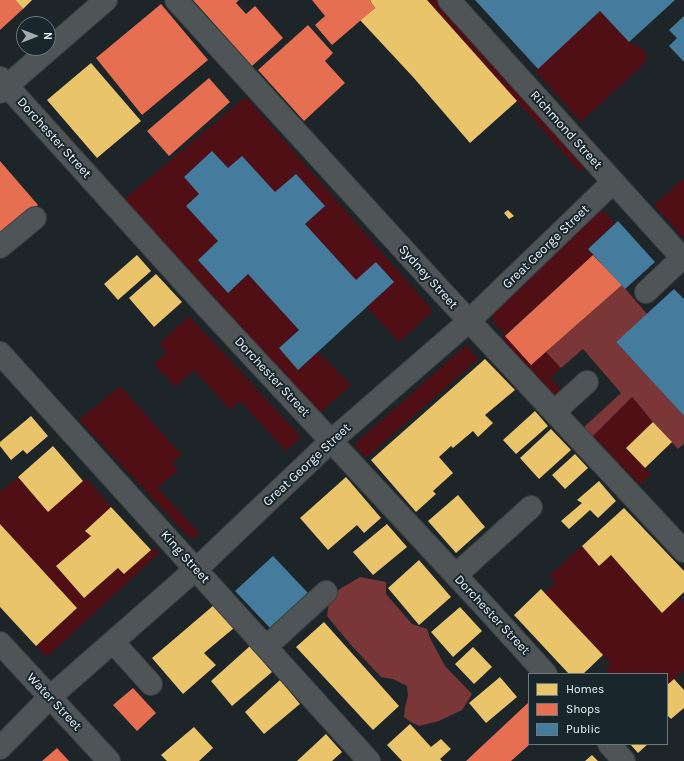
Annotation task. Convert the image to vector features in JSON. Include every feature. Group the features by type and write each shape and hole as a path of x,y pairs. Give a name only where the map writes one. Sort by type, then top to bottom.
{"street":[{"path":"2,86 106,0"},
{"name":"Sydney Street","path":"176,0 468,321 684,551"},
{"name":"Richmond Street","path":"449,0 683,260"},
{"name":"Dorchester Street","path":"2,86 545,673"},
{"name":"Great George Street","path":"0,748 50,697 196,569 331,441 468,321 613,182"},
{"path":"0,248 35,218"},
{"path":"646,292 683,260"},
{"name":"King Street","path":"0,353 370,761"},
{"path":"554,412 587,382"},
{"path":"456,576 531,507"},
{"path":"266,647 326,592"},
{"name":"Water Street","path":"0,642 109,761"},
{"path":"113,642 151,684"},
{"path":"610,745 624,761"}],"shaded area":[{"path":"427,0 439,0 584,164 584,167 580,172"},
{"path":"600,11 629,42 643,49 647,57 645,63 581,122 535,71"},
{"path":"246,97 433,311 399,342 367,307 394,282 376,262 356,280 305,224 325,206 296,174 275,192 242,156 228,168 212,151 184,177 199,194 186,206 218,241 198,260 228,293 248,274 299,330 279,348 298,369 318,352 351,385 320,413 124,199"},
{"path":"684,178 684,239 654,205"},
{"path":"601,209 615,223 588,248 593,255 505,335 493,321 492,306"},
{"path":"622,285 647,314 616,342 684,416 684,444 678,449 632,397 593,436 584,427 621,393 583,349 561,368 546,352"},
{"path":"189,316 301,437 286,451 240,401 230,410 194,370 175,387 154,364 167,352 159,344"},
{"path":"505,335 531,365 546,352 561,368 550,378 563,392 557,398 502,340"},
{"path":"466,345 478,359 366,458 354,445"},
{"path":"120,386 181,454 172,463 178,470 158,488 199,533 192,540 79,420"},
{"path":"632,397 653,422 626,448 651,474 640,485 593,436"},
{"path":"18,477 48,511 87,479 111,507 85,531 91,536 56,566 84,598 118,568 154,548 159,553 47,657 36,646 77,608 0,524 0,492"},
{"path":"582,546 599,566 611,555 661,613 678,598 684,604 684,670 668,684 668,673 609,673 605,669 611,664 544,593 556,583 550,575"},
{"path":"360,577 386,582 386,594 412,624 427,629 430,638 445,666 472,694 462,710 439,721 419,726 404,717 408,696 407,686 393,679 381,677 351,645 327,616 330,595"}],"building: Homes":[{"path":"15,0 32,0 23,9"},
{"path":"427,0 517,101 470,143 413,77 360,20 375,8 370,1"},
{"path":"518,0 575,0 549,24 546,21 541,25"},
{"path":"91,63 141,121 97,158 47,100"},
{"path":"508,210 514,216 509,219 504,213"},
{"path":"137,255 151,271 118,300 104,284"},
{"path":"156,274 182,302 154,327 129,298"},
{"path":"485,359 515,390 485,415 493,423 478,437 473,431 453,448 451,446 439,457 453,473 433,491 436,494 416,512 371,460"},
{"path":"535,411 548,426 516,454 503,440"},
{"path":"31,416 48,436 27,454 23,450 11,460 0,446 0,442"},
{"path":"653,422 672,442 645,468 626,448"},
{"path":"551,429 571,450 539,479 520,458"},
{"path":"53,446 83,481 48,512 18,477"},
{"path":"575,454 588,468 565,489 552,475"},
{"path":"346,477 381,518 364,533 357,525 328,550 300,518"},
{"path":"599,481 616,501 598,518 590,510 569,529 561,521 582,503 577,500"},
{"path":"458,495 485,527 456,553 428,521"},
{"path":"111,507 151,550 124,574 118,568 84,598 56,566 91,536 85,531"},
{"path":"624,508 684,571 684,592 662,613 611,555 599,566 582,546"},
{"path":"0,524 77,608 36,646 0,607"},
{"path":"387,524 407,547 373,575 353,552"},
{"path":"419,560 451,597 419,625 388,588"},
{"path":"541,589 603,655 584,673 568,673 514,615"},
{"path":"214,605 234,628 204,653 216,665 183,694 152,658"},
{"path":"460,607 482,631 453,657 431,632"},
{"path":"324,622 399,706 373,730 296,647"},
{"path":"250,646 272,672 232,706 211,681"},
{"path":"473,647 492,667 474,684 455,664"},
{"path":"500,677 517,697 486,723 469,703"},
{"path":"674,679 684,690 684,708 671,719 668,716 668,684"},
{"path":"280,680 300,704 264,734 245,712"},
{"path":"410,724 431,747 441,739 451,749 440,759 442,761 402,761 387,745"},
{"path":"194,727 213,748 199,761 167,761 161,755"},
{"path":"326,734 342,752 332,761 297,761"},
{"path":"631,745 647,745 638,753"},
{"path":"592,755 598,761 585,761"}],"building: Shops":[{"path":"0,0 15,0 23,9 0,30"},
{"path":"193,0 239,0 236,3 246,14 255,6 283,38 252,66"},
{"path":"312,0 371,0 370,1 375,8 332,45 315,25 325,16"},
{"path":"161,4 208,60 142,115 96,58"},
{"path":"308,25 333,53 325,61 345,83 304,121 258,70"},
{"path":"209,78 230,102 169,156 147,131"},
{"path":"0,161 38,205 0,239"},
{"path":"593,255 622,285 531,365 505,336"},
{"path":"133,688 156,713 137,731 113,705"},
{"path":"528,703 529,745 511,761 466,761"},
{"path":"57,748 69,761 42,761"}],"building: Public":[{"path":"475,0 675,0 629,42 600,11 538,69"},
{"path":"684,16 684,62 669,46 677,38 669,30"},
{"path":"212,151 228,168 242,156 275,192 296,174 325,206 305,224 356,280 376,262 394,282 298,370 279,348 299,330 248,274 228,293 198,260 218,241 186,206 199,194 184,177"},
{"path":"618,221 655,262 625,289 588,249"},
{"path":"674,289 684,299 684,416 616,342"},
{"path":"273,556 309,594 271,629 235,591"}]}
